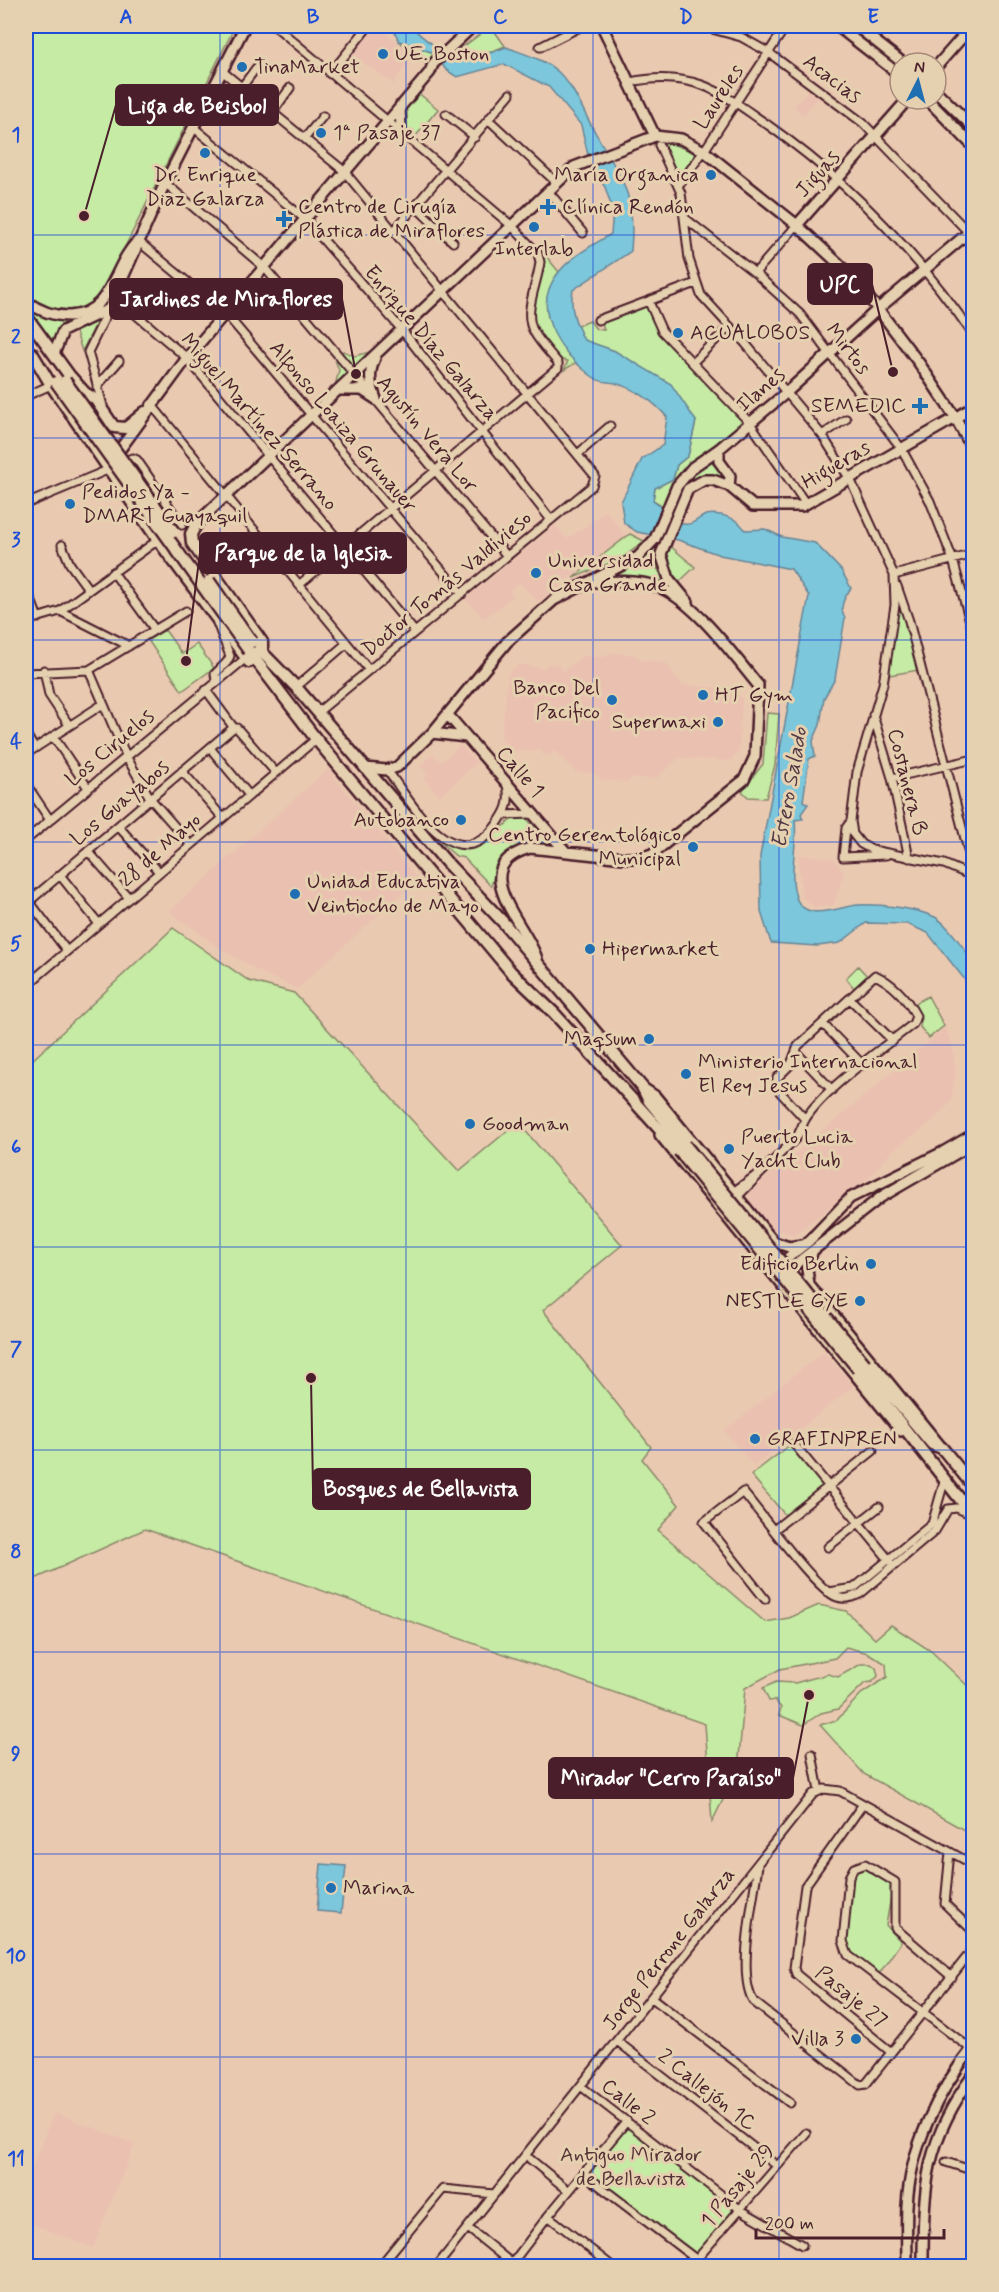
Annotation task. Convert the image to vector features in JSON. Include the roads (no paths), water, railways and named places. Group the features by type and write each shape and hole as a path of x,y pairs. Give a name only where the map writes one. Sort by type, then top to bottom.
{"main road":[{"path":"26,317 85,393 110,434 99,444 91,442"},
{"path":"26,317 56,382 91,442 118,458 168,527"},
{"path":"29,349 56,382 277,690 316,739 511,972 554,1013 648,1118 682,1148"},
{"path":"85,393 95,399 114,427 121,429 132,425 148,408"},
{"path":"118,458 138,510 215,616 249,650 262,653 296,687 447,862 503,922 541,970 642,1087 649,1101 682,1148 861,1367 894,1412 917,1449 973,1516"},
{"path":"138,510 168,527 182,529 197,523"},
{"path":"197,523 190,539 262,642 262,653"},
{"path":"178,567 177,559 182,552 188,549 197,550"},
{"path":"861,1367 932,1444 942,1448 974,1487"}],"street":[{"path":"105,414 88,352 136,252 138,241 165,183 245,26"},
{"path":"275,26 448,170 512,226 538,254 540,262 530,324 558,363 558,368 529,394 299,585"},
{"path":"26,504 118,458 148,408 187,358 344,171 473,26"},
{"path":"540,47 582,26"},
{"path":"603,26 678,186 686,219 689,259 705,303 787,392 822,435 849,478 894,575 909,621 974,876"},
{"name":"Acacias","path":"701,26 741,38 768,52 877,135 972,233"},
{"name":"Laureles","path":"678,186 704,151 786,26"},
{"path":"837,26 888,65"},
{"path":"856,26 888,51"},
{"path":"952,26 974,45"},
{"path":"948,52 972,26"},
{"path":"330,74 366,27"},
{"path":"862,44 869,35"},
{"path":"241,88 256,68"},
{"path":"222,71 344,171 578,453 610,426"},
{"path":"630,82 643,79 684,81 717,92 736,103 838,179 945,293 974,336"},
{"path":"272,113 290,88"},
{"path":"394,231 510,94"},
{"path":"948,103 974,128"},
{"path":"400,106 401,131"},
{"name":"Jiguas","path":"755,273 898,111"},
{"path":"940,111 971,140"},
{"path":"446,114 475,137"},
{"path":"304,138 323,116"},
{"path":"489,120 557,183"},
{"name":"Enrique Díaz Galarza","path":"193,127 305,219 402,330 551,520"},
{"path":"197,523 579,164 627,146 657,141 681,139 704,151 797,225 839,264 878,309 955,417 974,452"},
{"name":"Agustín Vera Lor","path":"165,183 264,267 507,556"},
{"path":"548,191 583,232"},
{"path":"416,207 453,242"},
{"name":"Mirtos","path":"686,219 755,273 800,314 901,448 930,501 953,560 974,636"},
{"name":"Ilanes","path":"432,733 507,642 554,600 638,557 655,539 677,486 700,460 719,449 831,354 878,309 972,233"},
{"path":"26,301 44,312 63,316 89,312 106,296 131,248 138,241"},
{"name":"Alfonso Loaiza Grunauer","path":"138,241 226,314 462,594"},
{"path":"597,320 696,283"},
{"name":"Miguel Martínez Serrano","path":"115,297 187,358 415,632"},
{"path":"649,302 662,331 750,423 806,504"},
{"path":"54,354 63,331 109,309"},
{"path":"693,362 729,327"},
{"path":"376,399 369,381 370,369 377,354"},
{"path":"97,386 119,361"},
{"path":"26,396 56,382"},
{"path":"337,391 349,388 362,390 376,399"},
{"name":"Higueras","path":"729,486 753,506 799,507 974,407"},
{"path":"148,408 226,496 369,670"},
{"path":"822,435 846,419"},
{"path":"541,970 536,954 501,896 502,869 520,851 530,848 624,858 645,856 668,842 744,780 755,756 758,685 669,579 663,567 661,554 682,498 695,484 713,480 729,486 730,476 719,461 719,449"},
{"name":"Doctor Tomás Valdivieso","path":"318,712 592,486 595,479 578,453"},
{"path":"118,458 137,460 182,525"},
{"path":"26,621 60,611 158,540"},
{"path":"62,545 70,564 89,590"},
{"path":"894,575 974,554"},
{"path":"113,572 155,630"},
{"path":"894,575 896,596 883,684 857,772 851,821 852,831 861,844 887,855 944,864 974,876"},
{"path":"586,582 656,586 672,595 704,621"},
{"path":"26,587 38,618"},
{"path":"60,611 129,646"},
{"path":"26,673 44,670 89,670 186,612"},
{"name":"Los Ciruelos","path":"215,616 220,636 230,656 216,672 216,681"},
{"path":"296,687 347,643"},
{"name":"Los Ciruelos","path":"26,840 206,690 249,650"},
{"path":"44,670 49,695 69,725"},
{"path":"89,670 126,756 150,798 191,845"},
{"path":"206,690 276,773"},
{"path":"26,754 103,704"},
{"name":"Calle 1","path":"448,715 566,852"},
{"name":"Costanera B","path":"873,715 892,778 909,858"},
{"name":"Los Guayabos","path":"26,900 60,875 235,727"},
{"path":"365,768 387,770 396,766 432,733 466,737"},
{"path":"26,734 34,748"},
{"path":"53,736 88,788"},
{"name":"28 de Mayo","path":"26,986 316,739"},
{"path":"210,748 249,795"},
{"path":"892,778 974,759"},
{"path":"387,770 434,831 450,843 471,844 493,829 503,815 510,798 507,785"},
{"path":"182,771 223,818"},
{"path":"26,784 50,820"},
{"path":"503,815 533,814"},
{"path":"851,821 846,828 843,857 883,857 887,855"},
{"path":"118,826 159,872"},
{"path":"88,851 129,898"},
{"path":"60,875 99,924"},
{"path":"26,900 67,951"},
{"path":"735,1195 753,1184 760,1172 796,1138 806,1119 832,1090 913,1024 916,1016 908,1001 888,981 875,975 798,1046 791,1064 777,1078 776,1084 780,1092 806,1119"},
{"path":"850,999 893,1041"},
{"path":"824,1024 863,1065"},
{"path":"796,1052 832,1090"},
{"path":"642,1087 655,1096 774,1242 783,1246 798,1247 813,1244"},
{"path":"648,1118 668,1147 747,1245 888,1418 917,1449"},
{"path":"769,1272 853,1220 871,1204 974,1134"},
{"path":"776,1280 813,1244 841,1206 859,1192 974,1143"},
{"path":"859,1192 867,1195 871,1204"},
{"path":"841,1206 842,1218 853,1220"},
{"path":"747,1245 759,1251 764,1248 768,1243 765,1231"},
{"path":"809,1285 808,1263 813,1244"},
{"path":"790,1297 790,1287 794,1281 802,1280 809,1285 942,1448"},
{"path":"794,1444 860,1521 891,1563"},
{"path":"775,1529 873,1451"},
{"path":"765,1599 704,1522 743,1492 828,1592 849,1598 860,1594 932,1524 944,1482"},
{"path":"828,1547 879,1507"},
{"path":"891,1563 935,1531 948,1509 957,1508 973,1516"},
{"path":"812,1754 819,1791 835,1790 974,1865"},
{"name":"Jorge Perrone Galarza","path":"437,2266 758,1865 802,1804 819,1791"},
{"name":"Pasaje 27","path":"863,1804 805,1886 794,1968 796,1974 891,2052"},
{"path":"950,1852 945,1904 974,1932"},
{"path":"908,2266 907,2207 919,2144 933,2110 972,2048 856,1962 844,1947 849,1877 854,1868 865,1864 892,1878 897,1887 894,1923 896,1928 952,1977"},
{"path":"758,1865 746,1965 748,1994 763,2009 860,2085 864,2086 974,1948"},
{"path":"652,1998 790,2103"},
{"name":"2 Callejón 1C","path":"617,2041 776,2165"},
{"path":"923,2266 923,2199 932,2154 950,2110 974,2074"},
{"name":"Calle 2","path":"582,2087 741,2210 802,2245"},
{"path":"468,2228 512,2266 548,2216 627,2121"},
{"name":"1 Pasaje 29","path":"696,2260 806,2133"},
{"path":"530,2159 569,2191"},
{"path":"946,2162 974,2171"},
{"path":"584,2174 705,2266"},
{"path":"380,2266 443,2189 494,2194"},
{"path":"548,2216 612,2266"}],"water":[{"name":"Estero Salado","path":"392,26 412,26 433,44 465,58 506,47 551,66 573,91 620,175 629,200 632,231 631,251 573,290 572,303 576,322 584,340 615,351 671,384 696,421 688,456 677,465 673,479 655,488 653,500 684,524 690,524 706,515 717,514 733,519 745,530 765,529 782,537 815,543 841,570 851,588 842,606 845,618 835,679 824,698 820,725 813,741 815,756 809,759 803,801 808,804 801,814 803,819 795,820 793,878 796,897 807,910 815,912 858,905 877,905 907,909 935,917 950,931 973,962 973,990 928,933 907,924 866,923 840,943 818,946 771,943 761,912 760,856 809,596 791,569 720,555 678,540 637,532 624,523 621,502 642,459 663,445 667,417 657,406 638,393 615,383 598,380 584,370 554,334 549,319 546,305 549,290 561,269 589,247 611,234 613,211 605,187 591,168 581,125 549,87 504,64 457,77 446,70 434,53 399,41"},
{"name":"Marina","path":"321,1864 346,1866 341,1913 317,1911"}],"place":[{"name":"UE. Boston","path":"383,54"},
{"name":"TinaMarket","path":"242,67"},
{"name":"1ª Pasaje 37","path":"321,133"},
{"name":"Dr. Enrique Diaz Galarza","path":"205,153"},
{"name":"María Organica","path":"711,175"},
{"name":"Clínica Rendón","path":"548,207"},
{"name":"Liga de Beisbol","path":"84,216"},
{"name":"Centro de Cirugía Plástica de Miraflores","path":"284,219"},
{"name":"Interlab","path":"534,227"},
{"name":"ACUALOBOS","path":"678,333"},
{"name":"UPC","path":"893,372"},
{"name":"Jardines de Miraflores","path":"356,374"},
{"name":"SEMEDIC","path":"920,406"},
{"name":"Pedidos Ya - DMART Guayaquil","path":"70,504"},
{"name":"Universidad Casa Grande","path":"536,573"},
{"name":"Parque de la Iglesia","path":"186,661"},
{"name":"HT Gym","path":"703,695"},
{"name":"Banco Del Pacifico","path":"612,700"},
{"name":"Supermaxi","path":"718,722"},
{"name":"Autobanco","path":"461,820"},
{"name":"Centro Gerentológico Municipal","path":"693,847"},
{"name":"Unidad Educativa Veintiocho de Mayo","path":"295,894"},
{"name":"Hipermarket","path":"590,949"},
{"name":"Maqsum","path":"649,1039"},
{"name":"Ministerio Internacional El Rey Jesus","path":"686,1074"},
{"name":"Goodman","path":"470,1124"},
{"name":"Puerto Lucia Yacht Club","path":"729,1149"},
{"name":"Edificio Berlin","path":"871,1264"},
{"name":"NESTLE GYE","path":"860,1301"},
{"name":"Bosques de Bellavista","path":"311,1378"},
{"name":"GRAFINPREN","path":"755,1439"},
{"name":"Mirador \"Cerro Paraíso\"","path":"809,1695"},
{"name":"Marina","path":"331,1888"},
{"name":"Villa 3","path":"856,2039"}],"park label":[{"name":"Antiguo Mirador de Bellavista","path":"631,2167"}]}
